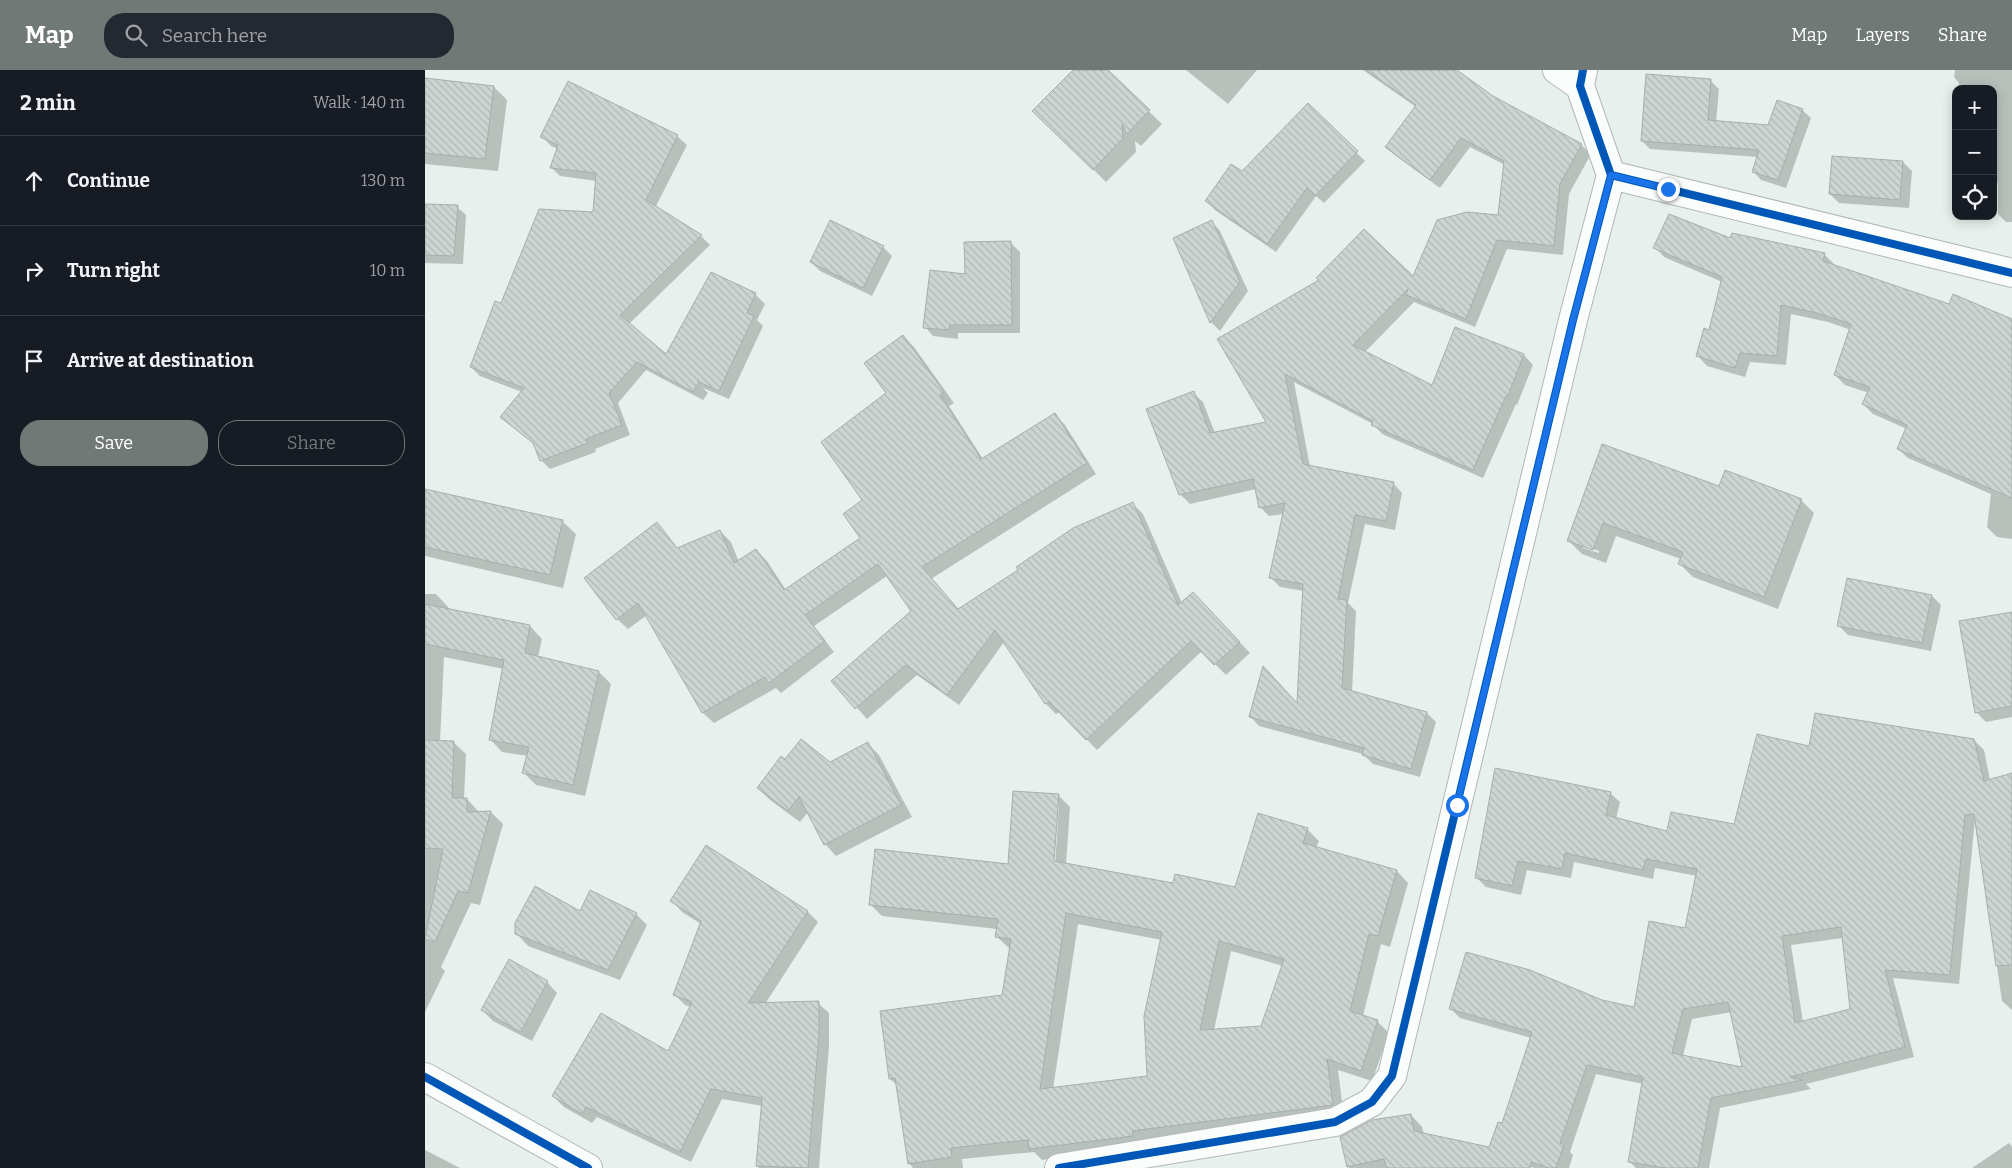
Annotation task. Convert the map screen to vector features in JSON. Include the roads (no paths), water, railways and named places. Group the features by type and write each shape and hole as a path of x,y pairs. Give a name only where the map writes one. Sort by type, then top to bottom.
{"street":[{"path":"1059,1168 1335,1122 1372,1102 1392,1076 1568,340 1611,175 1582,78 1557,70"},
{"path":"1611,175 2012,273"},
{"path":"425,1077 588,1168"}]}
